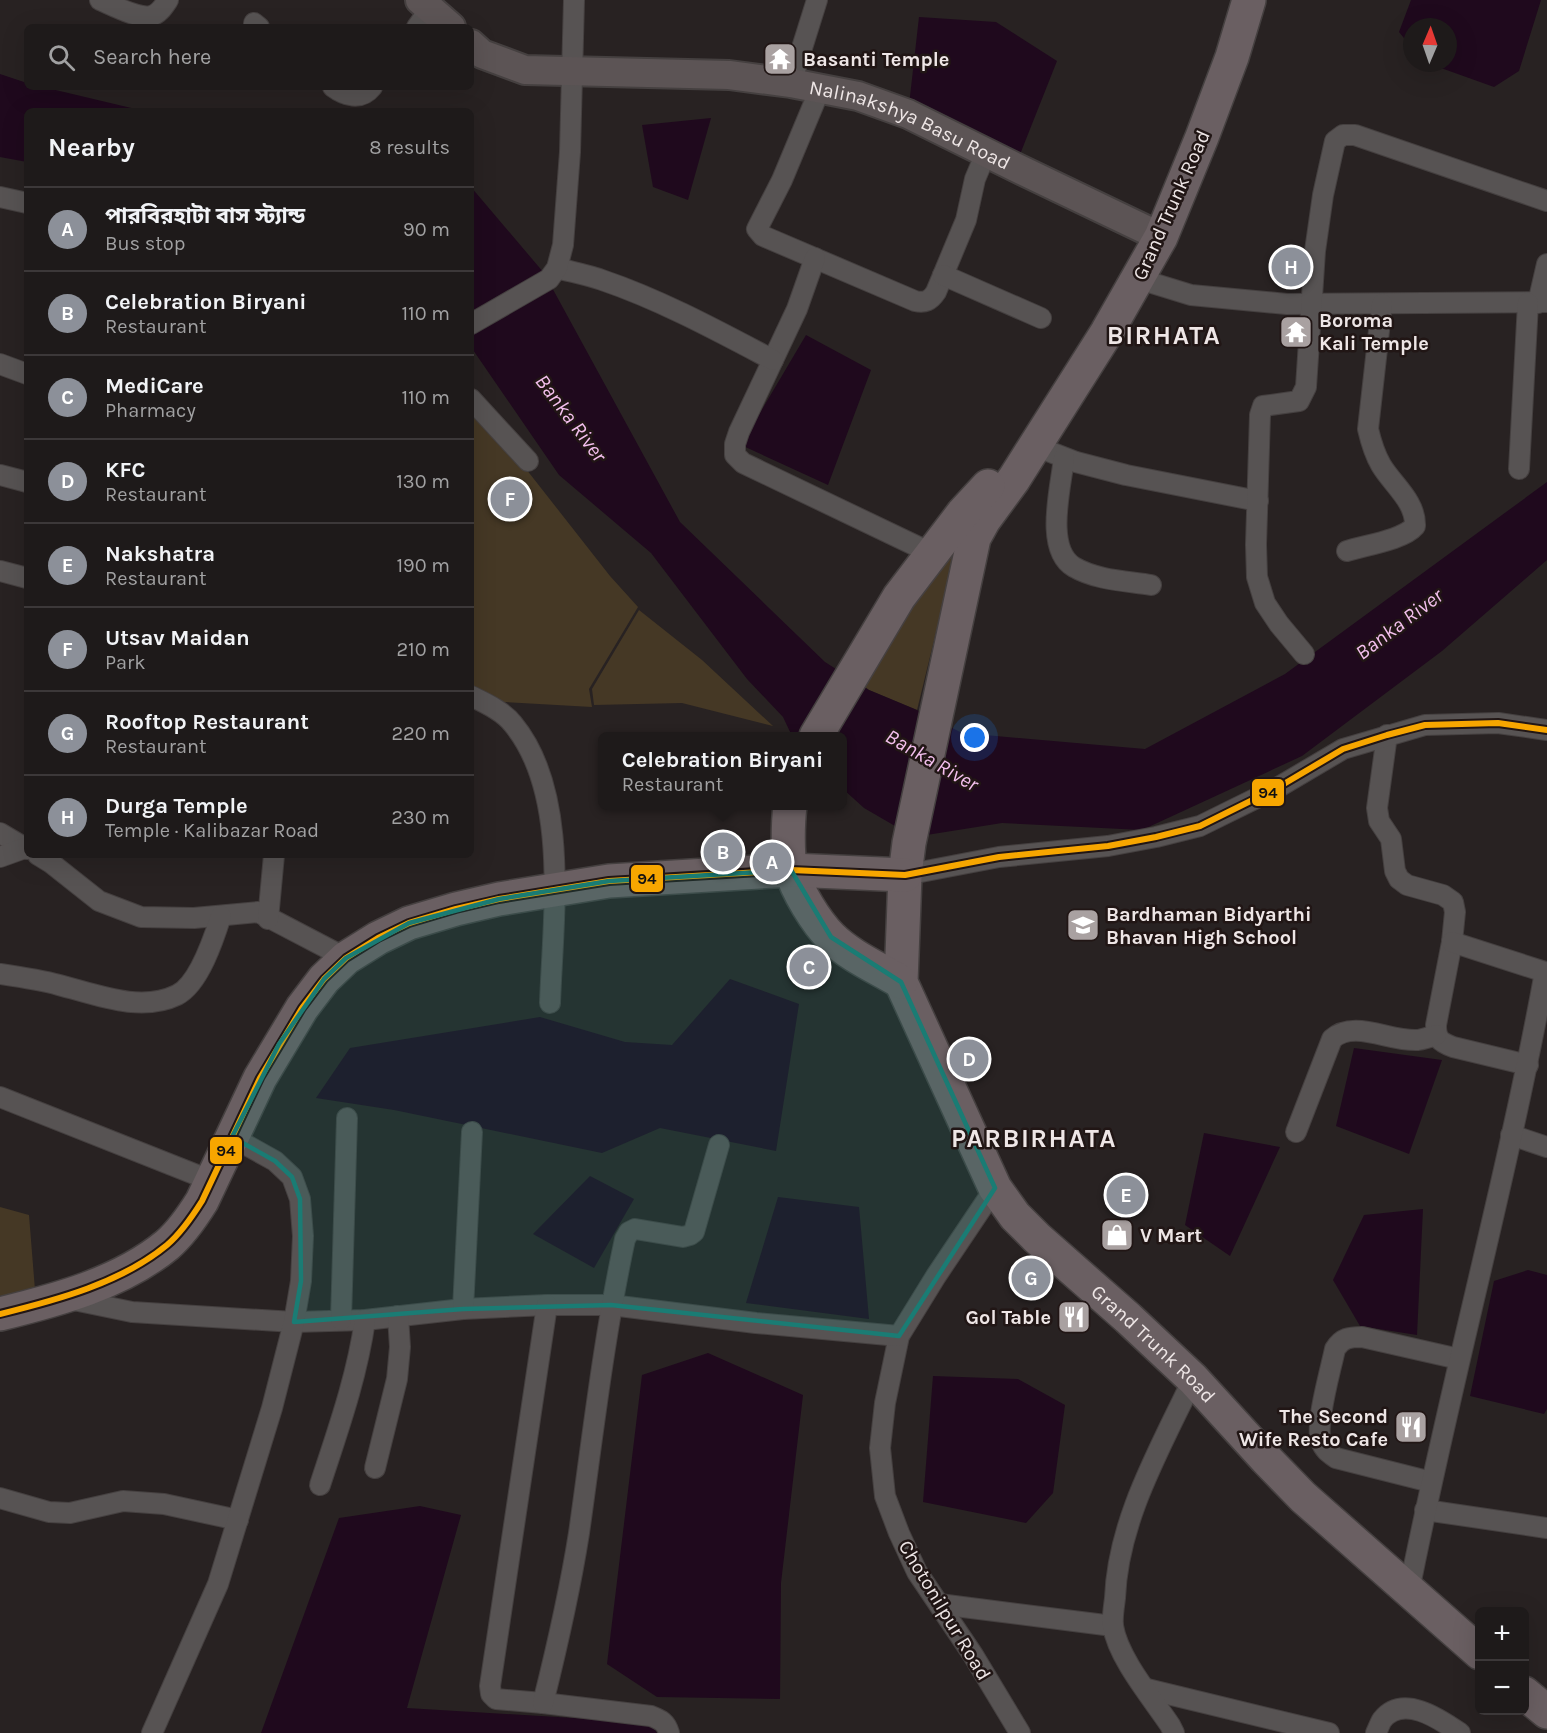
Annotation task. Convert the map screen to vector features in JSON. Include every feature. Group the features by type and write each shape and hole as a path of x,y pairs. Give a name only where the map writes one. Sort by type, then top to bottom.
{"highway":[{"name":"Grand Trunk Road","path":"1249,0 1232,57 1161,237 1042,454 1014,479 984,520 974,538 909,843 904,875 900,982 995,1188 1015,1216 1193,1380 1304,1497 1475,1649"},
{"path":"818,732 881,624 931,553 963,513 1002,473 1042,454"},
{"path":"789,810 791,870 805,901 831,938 900,982"},
{"path":"0,1314 60,1298 110,1280 143,1262 168,1244 190,1220 212,1181 260,1078 279,1044 324,979 346,958 378,938 409,923 456,909 554,889 609,881 791,870 904,875"},
{"path":"1529,1697 1547,1712"}],"street":[{"path":"100,0 140,16 151,16 160,11 168,0"},
{"path":"474,322 553,273 563,245 570,152 574,0"},
{"path":"791,83 817,0"},
{"name":"Nalinakshya Basu Road","path":"474,47 482,54 525,70 729,75 791,83 858,96 908,114 1161,237"},
{"path":"820,89 782,180 757,229 763,236 915,301 923,302 931,299 936,292 966,220 975,179 986,153"},
{"path":"338,90 344,94 357,96 370,90"},
{"path":"1304,654 1265,603 1257,577 1261,409 1263,406 1299,401 1306,387 1315,251 1323,195 1335,141 1343,135 1355,135 1547,201"},
{"path":"0,197 24,202"},
{"path":"815,258 797,309 739,432 735,444 735,455 752,468 931,553"},
{"path":"1519,469 1537,303 1547,264"},
{"path":"553,273 601,279 674,310 773,360"},
{"path":"943,275 1041,318"},
{"path":"1139,279 1191,296 1287,304 1537,303"},
{"path":"1347,551 1396,538 1411,531 1415,526 1414,514 1401,491 1382,467 1372,447 1368,429 1382,304"},
{"path":"0,364 24,373"},
{"path":"474,402 528,460"},
{"path":"1151,585 1097,576 1073,566 1060,553 1042,454 1126,475 1258,501"},
{"path":"0,475 24,481"},
{"path":"0,571 24,577"},
{"path":"474,698 511,722 530,748 544,788 552,829 554,889 550,1003"},
{"path":"904,875 999,857 1108,846 1200,826 1277,789 1343,749 1425,725 1488,723 1547,730"},
{"path":"1387,735 1377,808 1379,821 1391,839 1395,871 1399,879 1407,885 1443,895 1453,902 1455,912 1436,1035 1441,1042 1452,1047 1528,1065"},
{"path":"0,833 24,846"},
{"path":"0,857 24,855"},
{"path":"44,858 99,900 141,917 194,918 258,912 346,958"},
{"path":"268,919 274,858"},
{"path":"0,974 35,979 127,1001 153,1001 178,995 194,977 209,954 221,916"},
{"path":"1409,1591 1431,1482 1528,1065 1546,972 1452,942"},
{"path":"1296,1132 1332,1039 1340,1032 1352,1030 1418,1040 1436,1035"},
{"path":"0,1097 212,1181"},
{"path":"341,1320 347,1118"},
{"path":"464,1310 472,1132"},
{"path":"1511,1135 1547,1147"},
{"path":"152,1733 218,1584 272,1408 294,1322 301,1281 303,1236 300,1199 292,1177 275,1161 232,1137"},
{"path":"543,1703 560,1632 578,1535 611,1305 625,1239 635,1228 683,1237 690,1236 694,1232 719,1145"},
{"name":"Chotonilpur Road","path":"995,1188 899,1336 885,1403 880,1448 885,1496 898,1533 917,1572 973,1655 1020,1733"},
{"path":"60,1298 132,1312 294,1322 365,1320 464,1310 547,1305 611,1305 767,1324 899,1336"},
{"path":"547,1305 490,1686 491,1694 496,1699 651,1716 661,1720 667,1726 669,1733"},
{"path":"375,1468 397,1379 400,1347 398,1316"},
{"path":"320,1485 353,1381 365,1320"},
{"path":"1431,1482 1336,1458 1326,1451 1320,1440 1320,1422 1335,1349 1340,1341 1349,1337 1362,1338 1459,1359"},
{"path":"1174,1733 1124,1656 1113,1626 1115,1584 1126,1532 1146,1477 1193,1380"},
{"path":"0,1498 49,1512 70,1513 123,1501 164,1504 238,1520"},
{"path":"1425,1509 1547,1528"},
{"path":"939,1604 1113,1626"},
{"path":"1147,1689 1329,1733"},
{"path":"1376,1733 1383,1719 1393,1712 1409,1709 1444,1720 1460,1733"}],"highlighted area":[{"path":"791,870 831,937 901,982 995,1188 899,1336 611,1305 463,1309 294,1322 301,1281 300,1199 292,1177 275,1161 232,1137 279,1044 324,979 346,958 409,923 499,899 609,881"}],"shaded area":[{"path":"474,417 479,421 490,423 610,576 638,607 589,689 592,707 504,702 474,687"},
{"path":"960,534 917,710 869,690 860,683"},
{"path":"639,610 702,660 773,726 682,703 594,705 592,689"},
{"path":"0,1207 29,1215 35,1290 0,1296"}],"water":[{"path":"1411,0 1541,0 1519,71 1494,87 1452,72 1457,72 1457,18 1404,18"},
{"path":"919,17 996,22 1057,61 1015,167 908,114"},
{"path":"1403,21 1403,37 1399,32"},
{"path":"0,74 24,82 24,90 56,90 131,108 24,108 24,161 0,157"},
{"path":"711,118 688,200 653,187 642,125"},
{"name":"Banka River","path":"474,191 544,273 680,522 825,662 869,690 917,710 962,733 1145,749 1285,674 1547,482 1547,560 1442,651 1302,756 1142,830 1002,823 914,837 864,808 847,793 847,732 790,732 783,717 747,679 651,553 559,475 474,351"},
{"path":"806,335 871,370 828,485 741,445"},
{"path":"730,979 799,1004 776,1151 660,1128 602,1153 394,1110 316,1098 350,1048 540,1017 625,1042 672,1045"},
{"path":"1354,1048 1442,1060 1409,1154 1336,1126"},
{"path":"1204,1133 1280,1147 1230,1256 1185,1225"},
{"path":"590,1176 634,1199 594,1268 533,1234"},
{"path":"778,1197 859,1207 869,1319 746,1303"},
{"path":"1423,1209 1417,1335 1360,1326 1333,1280 1364,1215"},
{"path":"1528,1270 1547,1275 1547,1409 1544,1414 1470,1396 1494,1281"},
{"path":"708,1353 803,1395 781,1583 780,1699 657,1697 607,1664 642,1375"},
{"path":"933,1376 1018,1379 1065,1405 1053,1493 1026,1523 923,1502"},
{"path":"420,1506 461,1515 407,1708 639,1722 653,1727 657,1733 261,1733 339,1518"}],"transit line":[{"name":"94","path":"0,1314 44,1303 109,1280 130,1270 167,1245 202,1201 260,1078 302,1008 324,979 346,958 378,938 409,923 499,899 609,881 791,870 905,875 999,857 1108,846 1200,826 1277,788 1343,749 1387,735 1425,725 1498,723 1547,730"}],"place":[{"name":"Basanti Temple","path":"780,59"},
{"name":"Durga Temple","path":"1291,267"},
{"name":"Boroma Kali Temple","path":"1296,332"},
{"name":"Utsav Maidan","path":"510,499"},
{"name":"Celebration Biryani","path":"723,852"},
{"name":"পারবিরহাটা বাস স্ট্যান্ড","path":"772,862"},
{"name":"Bardhaman Bidyarthi Bhavan High School","path":"1083,925"},
{"name":"MediCare","path":"809,967"},
{"name":"KFC","path":"969,1059"},
{"name":"Nakshatra","path":"1126,1195"},
{"name":"V Mart","path":"1117,1235"},
{"name":"Rooftop Restaurant","path":"1031,1278"},
{"name":"Gol Table","path":"1074,1317"},
{"name":"The Second Wife Resto Cafe","path":"1411,1427"}],"district":[{"name":"BIRHATA","path":"1164,335"},
{"name":"PARBIRHATA","path":"1034,1138"}]}
